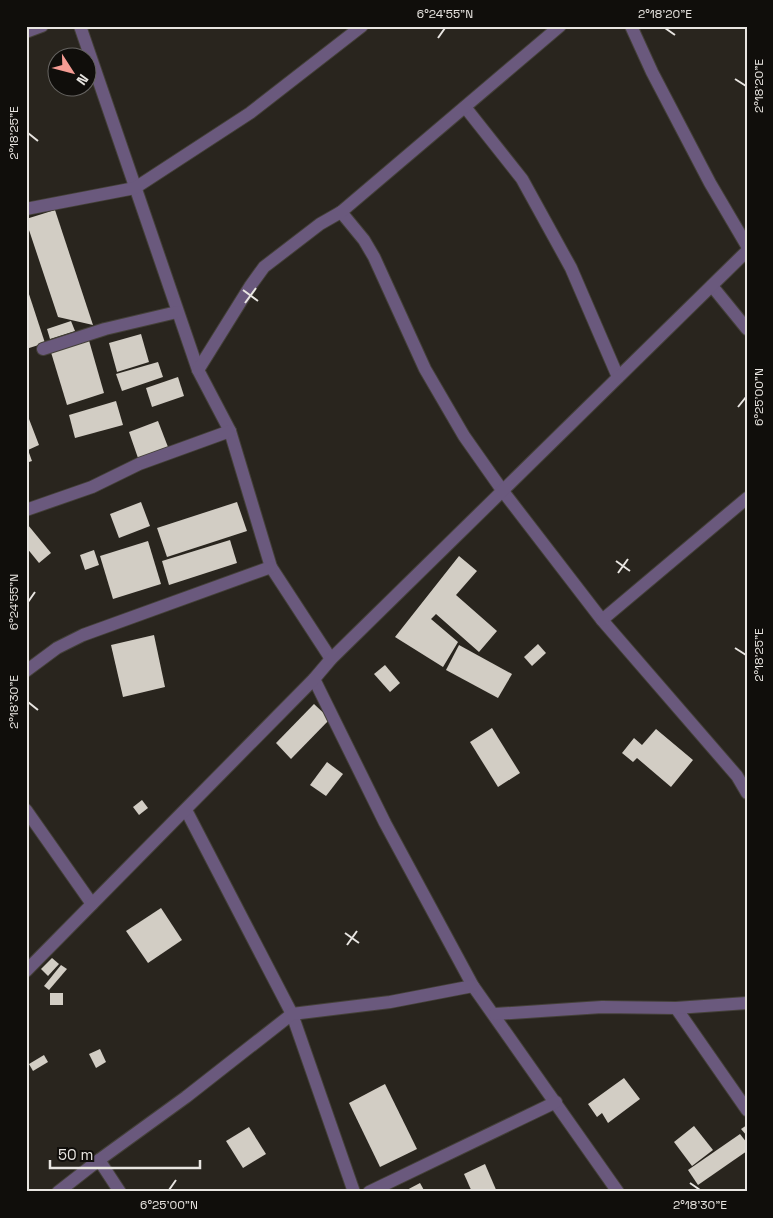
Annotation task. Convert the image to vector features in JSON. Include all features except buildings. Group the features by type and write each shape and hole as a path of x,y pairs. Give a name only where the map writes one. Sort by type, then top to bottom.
{"street":[{"path":"26,32 42,26"},
{"path":"80,26 198,370 230,431 271,567 331,659"},
{"path":"26,209 135,188 250,113 362,26"},
{"path":"198,370 264,267 320,224 341,212 560,26"},
{"path":"631,26 652,72 710,184 747,246"},
{"path":"465,107 522,179 571,268 618,377"},
{"path":"341,212 364,240 374,257 425,369 464,436 502,490 602,620 736,776 747,793"},
{"path":"26,971 186,810 314,679 331,659 747,250"},
{"path":"712,286 747,329"},
{"path":"43,350 106,329 177,312"},
{"path":"26,510 92,487 139,464 230,431"},
{"path":"602,620 747,498"},
{"path":"26,671 57,648 83,635 271,567"},
{"path":"314,679 385,823 474,986 618,1192"},
{"path":"26,810 92,904"},
{"path":"186,810 292,1014 354,1192"},
{"path":"58,1192 186,1097 292,1014 390,1002 474,986"},
{"path":"495,1014 602,1007 676,1008 747,1003"},
{"path":"676,1008 747,1110"},
{"path":"369,1192 556,1102"},
{"path":"99,1160 120,1192"}]}
